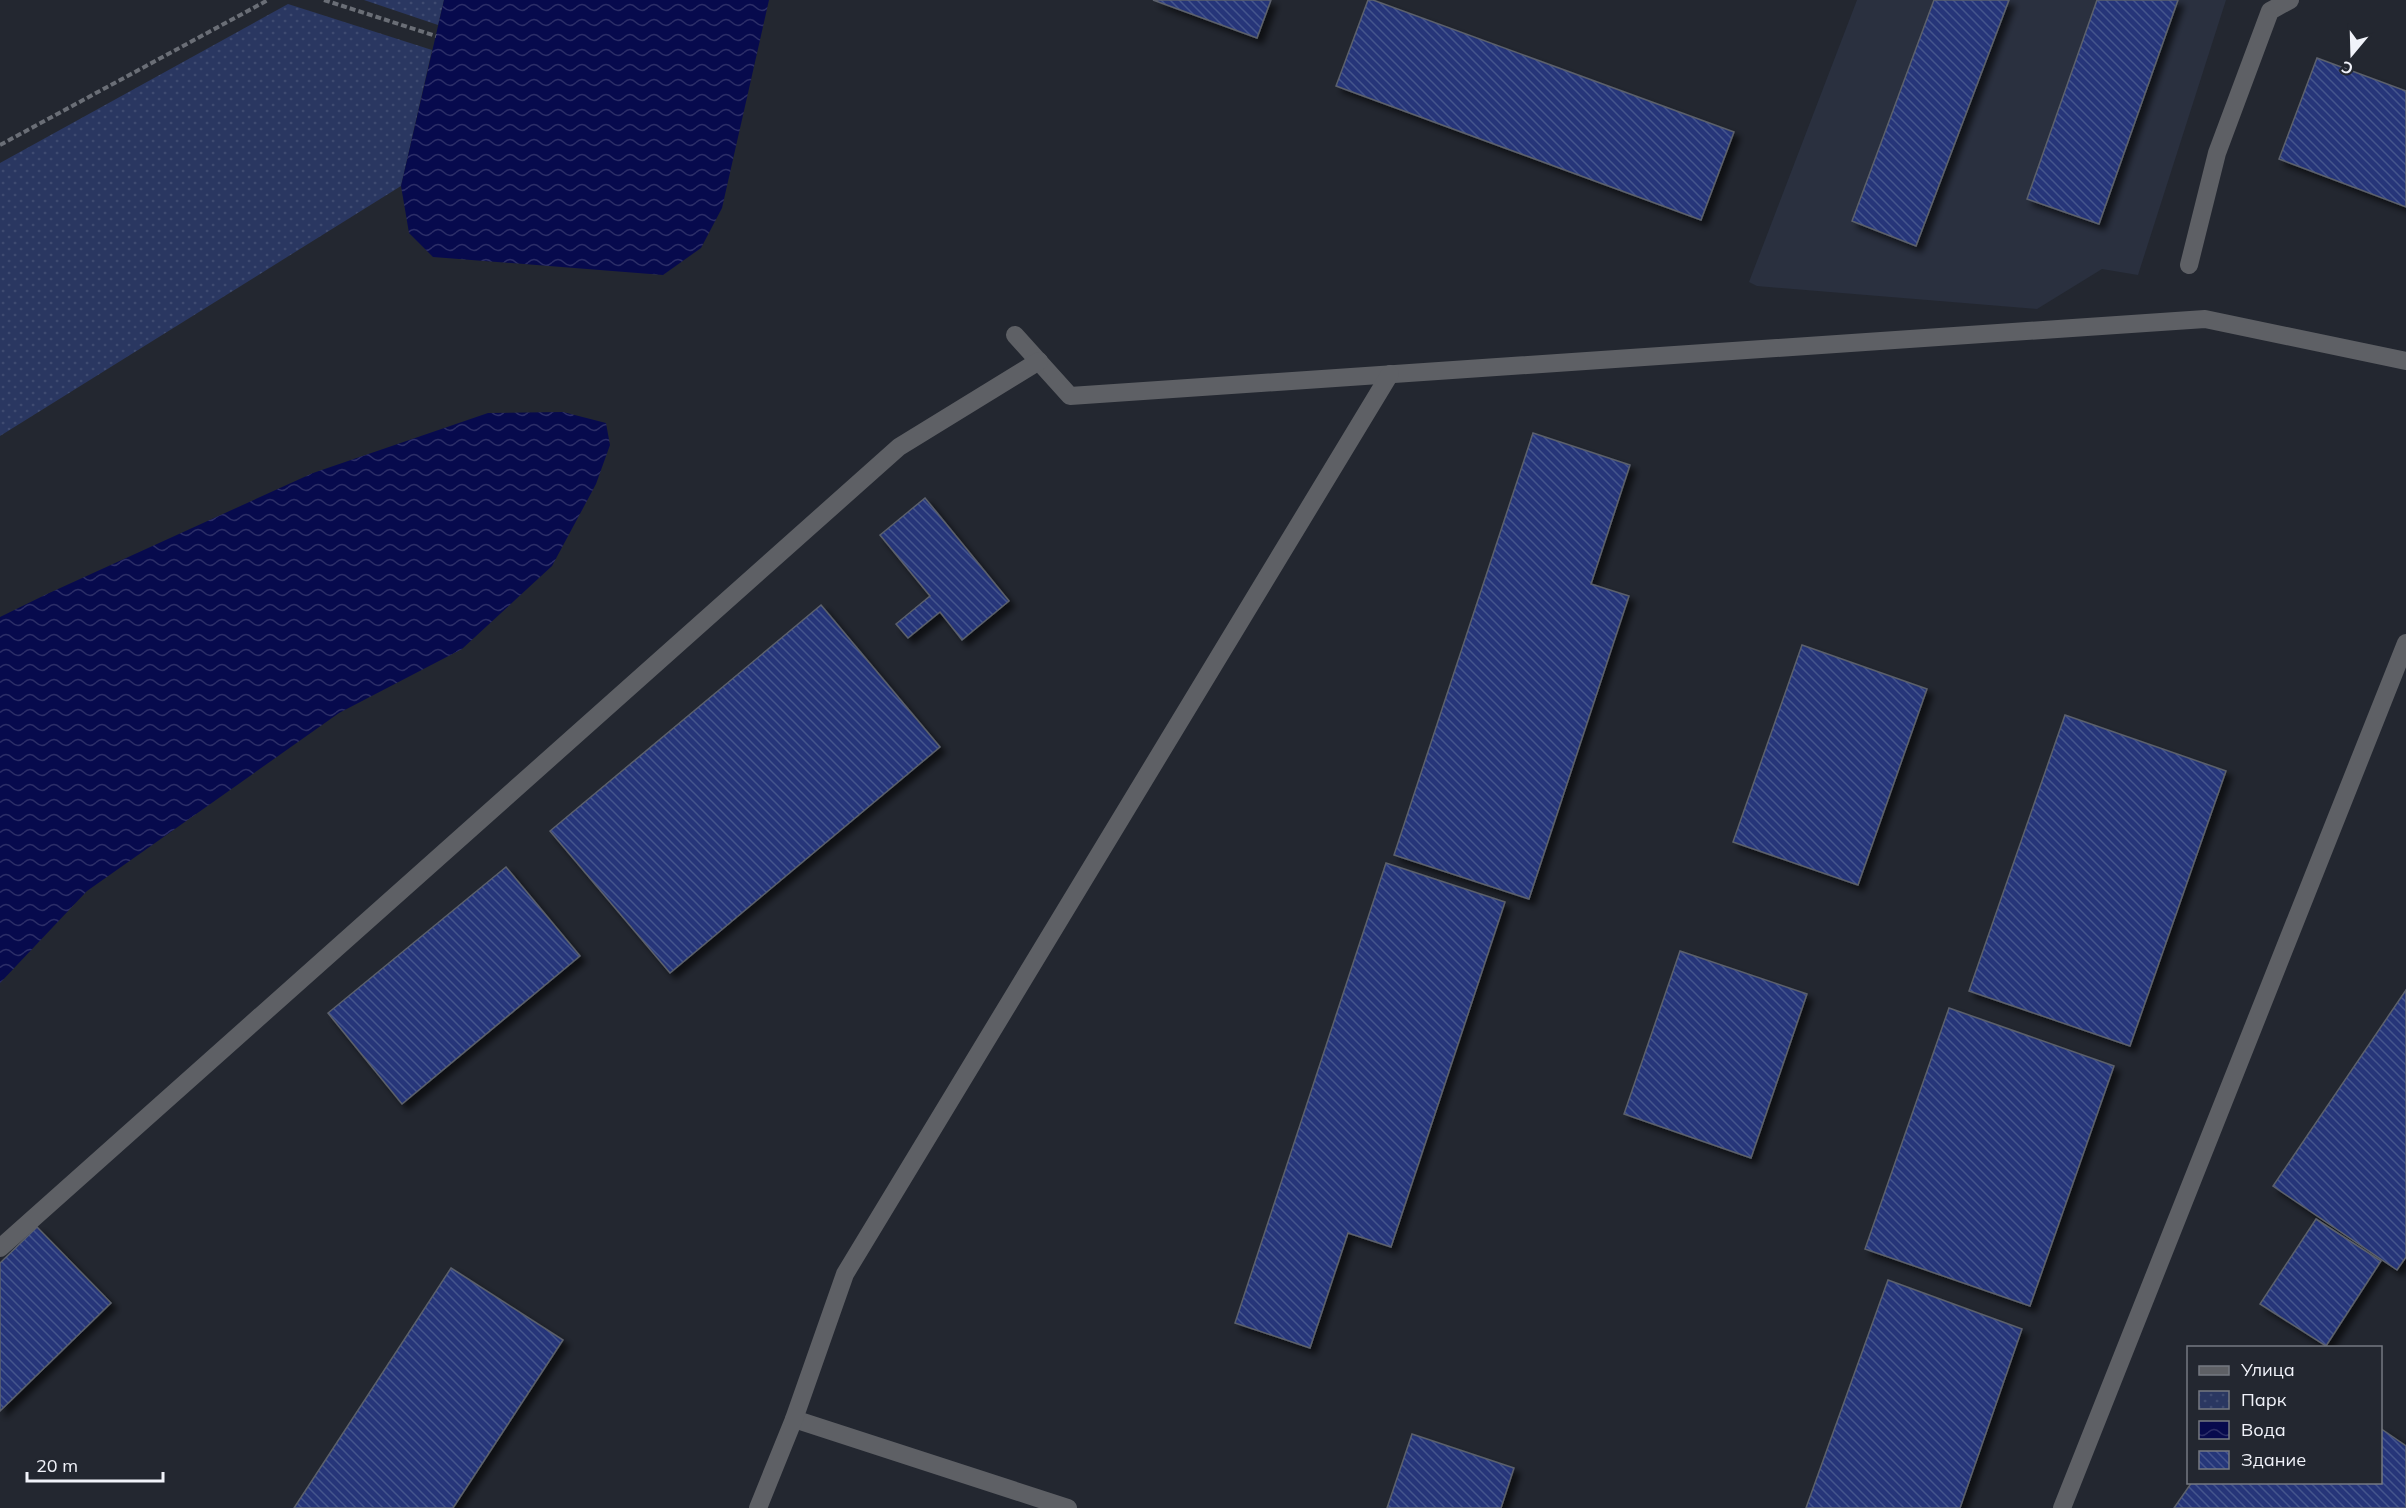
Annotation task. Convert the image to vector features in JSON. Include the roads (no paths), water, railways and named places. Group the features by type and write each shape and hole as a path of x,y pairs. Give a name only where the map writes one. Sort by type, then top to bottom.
{"street":[{"path":"2189,266 2217,153 2270,10 2290,0"},
{"path":"1015,334 1071,396 2205,319 2406,361"},
{"path":"0,1248 899,447 1039,361"},
{"path":"758,1508 794,1419 845,1274 1390,374"},
{"path":"2062,1508 2406,643"},
{"path":"794,1419 1068,1508"}],"water":[{"path":"444,0 769,0 722,208 701,248 663,275 433,257 409,233 401,186"},
{"path":"563,412 606,423 610,445 596,484 552,566 462,649 339,713 87,891 0,983 0,617 313,473 488,413"}]}
